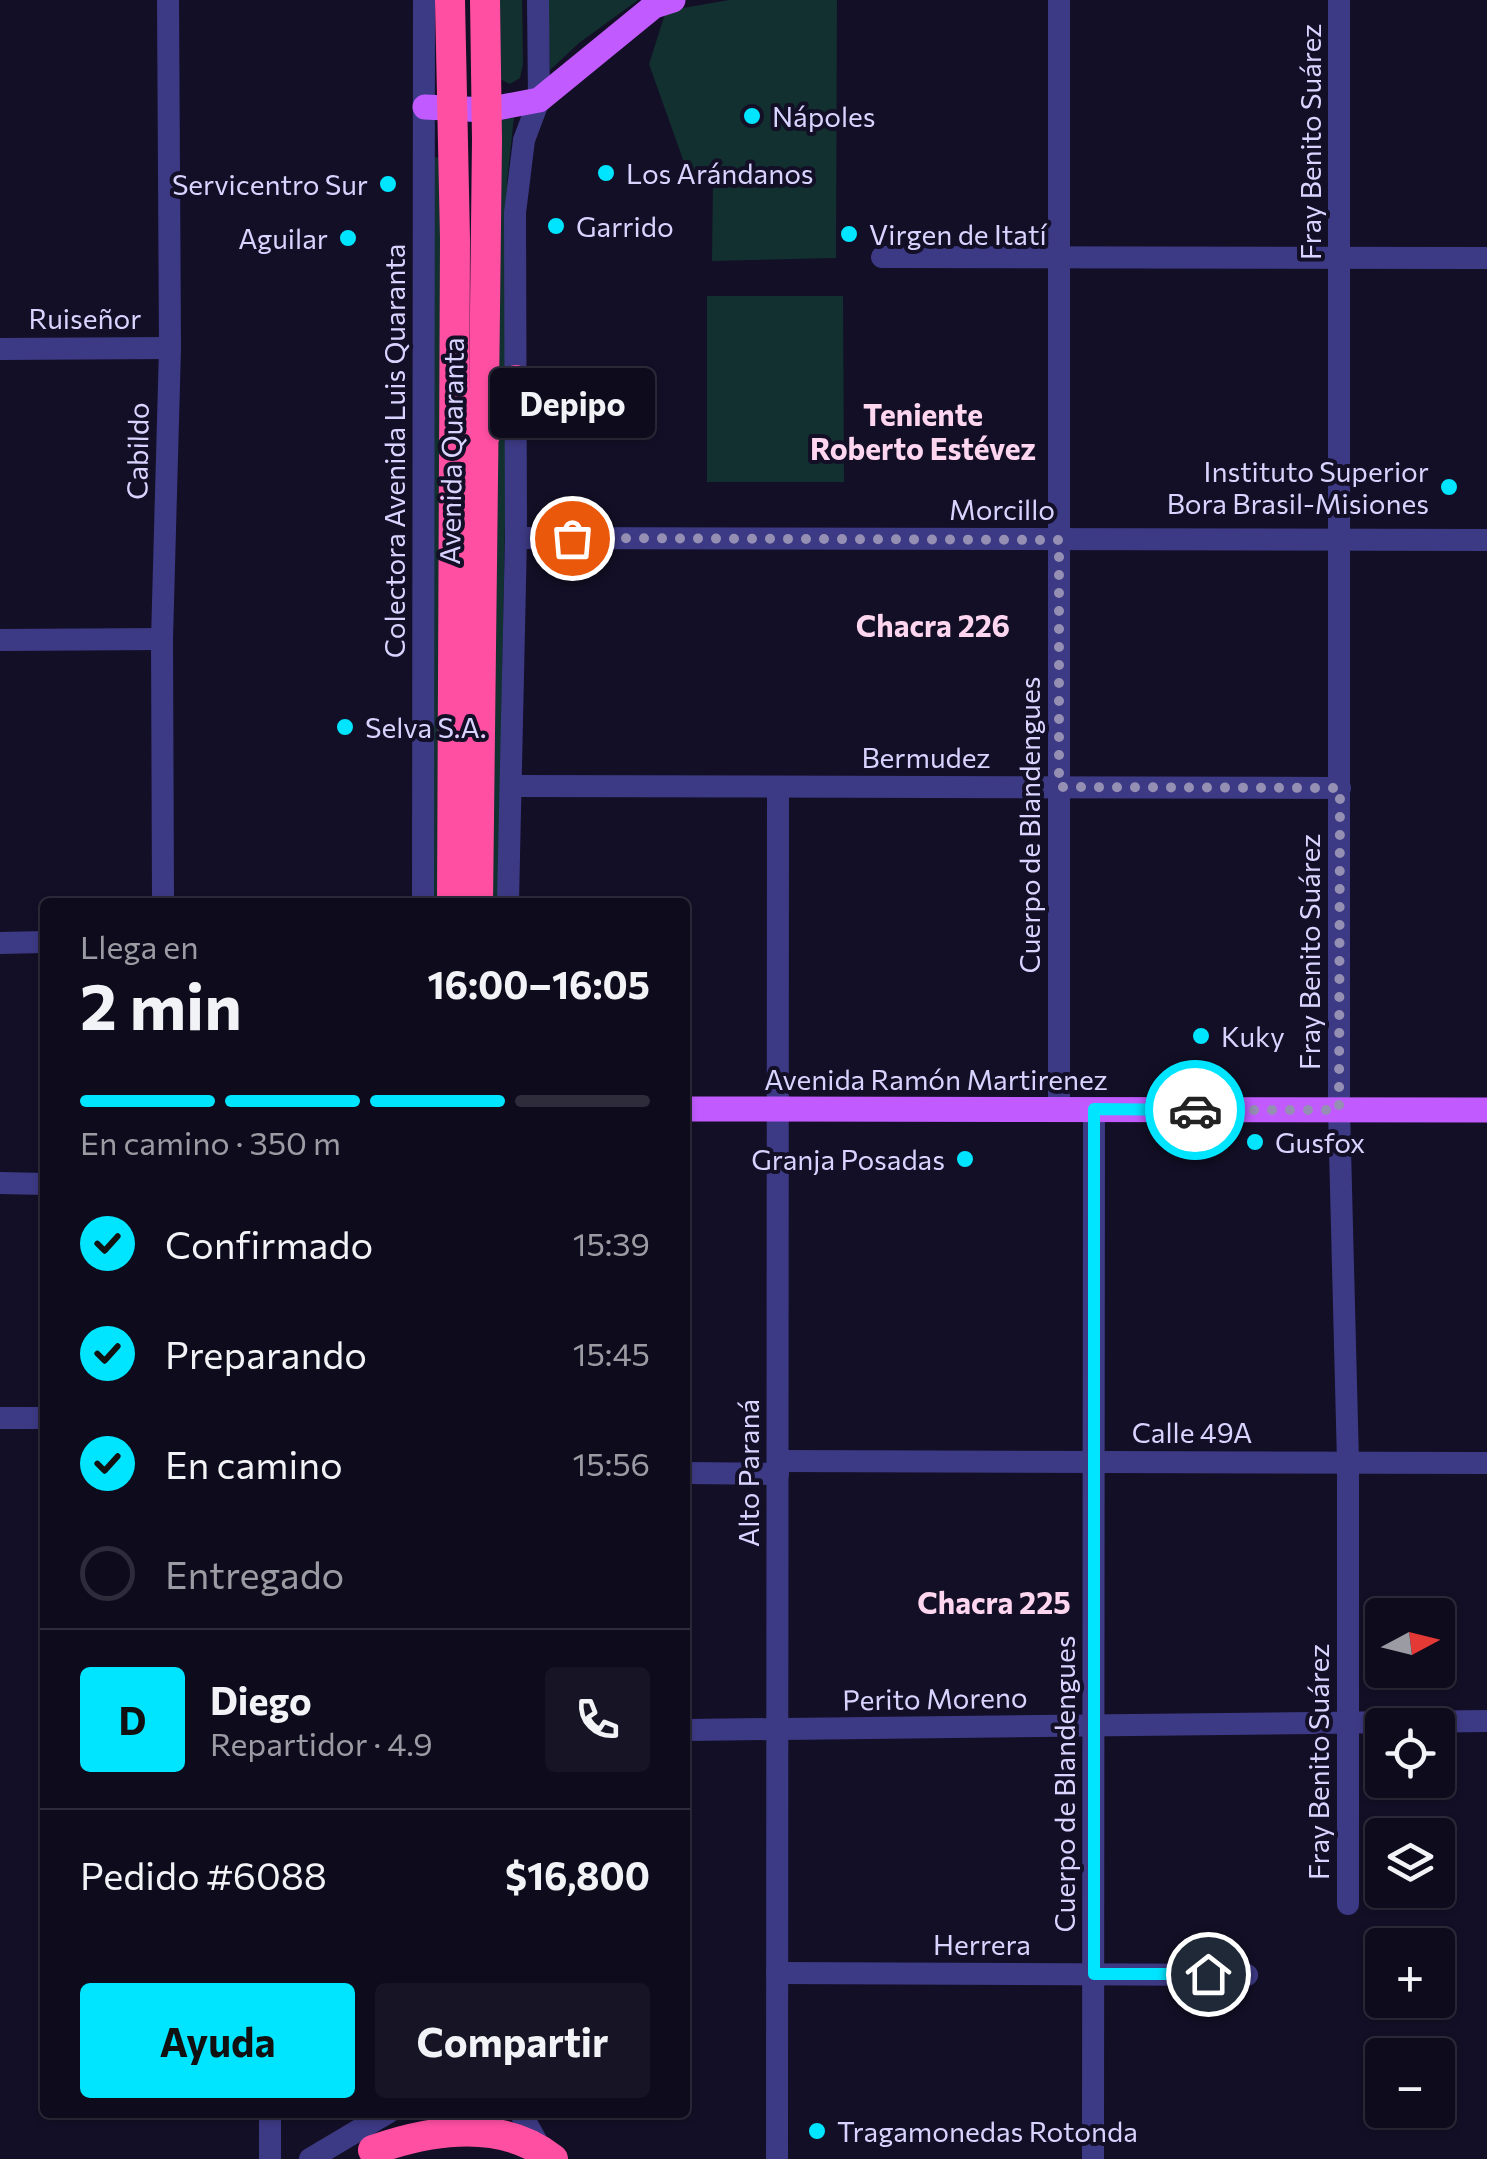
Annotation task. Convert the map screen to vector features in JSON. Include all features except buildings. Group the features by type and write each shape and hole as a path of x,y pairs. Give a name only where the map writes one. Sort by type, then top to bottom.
{"highway":[{"name":"Avenida Quaranta","path":"450,0 438,108 454,239 452,898"},
{"name":"Avenida Quaranta","path":"478,898 485,0"},
{"path":"484,438 516,380"},
{"path":"365,2157 407,2118"},
{"path":"508,2118 543,2152"},
{"path":"365,2157 412,2136 454,2131 495,2134 543,2152"}],"main road":[{"path":"438,108 486,110 539,100 654,6 673,0"},
{"name":"Avenida Ramón Martirenez","path":"690,1108 1487,1110"}],"street":[{"name":"Cabildo","path":"163,898 162,640 170,348 168,0"},
{"name":"Colectora Avenida Luis Quaranta","path":"423,898 438,108 424,0"},
{"path":"508,898 516,538 515,213 524,140 539,100 538,0"},
{"name":"Cuerpo de Blandengues","path":"1059,0 1059,1109"},
{"name":"Fray Benito Suárez","path":"1340,0 1339,1110 1348,1462 1348,1904"},
{"path":"882,257 1487,258"},
{"name":"Ruiseñor","path":"0,349 170,348"},
{"name":"Morcillo","path":"516,538 1487,540"},
{"path":"0,640 162,640"},
{"name":"Bermudez","path":"512,786 1340,788"},
{"name":"Alto Paraná","path":"777,2159 778,787"},
{"path":"0,943 40,942"},
{"name":"Cuerpo de Blandengues","path":"1093,2159 1094,1109"},
{"path":"0,1183 40,1184"},
{"path":"0,1418 40,1418"},
{"name":"Calle 49A","path":"778,1468 1094,1462 1487,1463"},
{"path":"690,1473 778,1468"},
{"name":"Perito Moreno","path":"690,1730 1487,1721"},
{"name":"Herrera","path":"777,1973 1247,1974"},
{"path":"270,2118 270,2159"},
{"path":"310,2159 379,2118"},
{"path":"523,2118 543,2152"}],"green space":[{"path":"497,0 522,0 523,64 520,78 510,84 500,79"},
{"path":"548,0 638,0 579,43 550,70"},
{"name":"Nápoles","path":"729,0 837,0 836,258 712,261 713,180 686,168 649,64 666,11"},
{"path":"514,117 507,182 505,376 492,390 497,121"},
{"path":"431,157 443,158 443,898 429,898"},
{"path":"707,296 843,296 844,482 707,482"},
{"path":"507,416 498,898 485,898 494,436"}],"way so far":[{"path":"572,538 1059,540 1059,787 1340,788 1339,1110 1195,1110"}],"place":[{"name":"Nápoles","path":"752,116"},
{"name":"Los Arándanos","path":"606,173"},
{"name":"Servicentro Sur","path":"388,184"},
{"name":"Garrido","path":"556,226"},
{"name":"Virgen de Itatí","path":"849,234"},
{"name":"Aguilar","path":"348,238"},
{"name":"Instituto Superior Bora Brasil-Misiones","path":"1449,487"},
{"name":"Depipo","path":"572,538"},
{"name":"Selva S.A.","path":"345,727"},
{"name":"Kuky","path":"1201,1036"},
{"name":"Gusfox","path":"1255,1142"},
{"name":"Granja Posadas","path":"965,1159"},
{"name":"Tragamonedas Rotonda","path":"817,2131"}],"district":[{"name":"Teniente Roberto Estévez","path":"923,430"},
{"name":"Chacra 226","path":"933,624"},
{"name":"Chacra 225","path":"994,1601"}],"route":[{"path":"1195,1110 1094,1109 1094,1974 1208,1974"}]}
